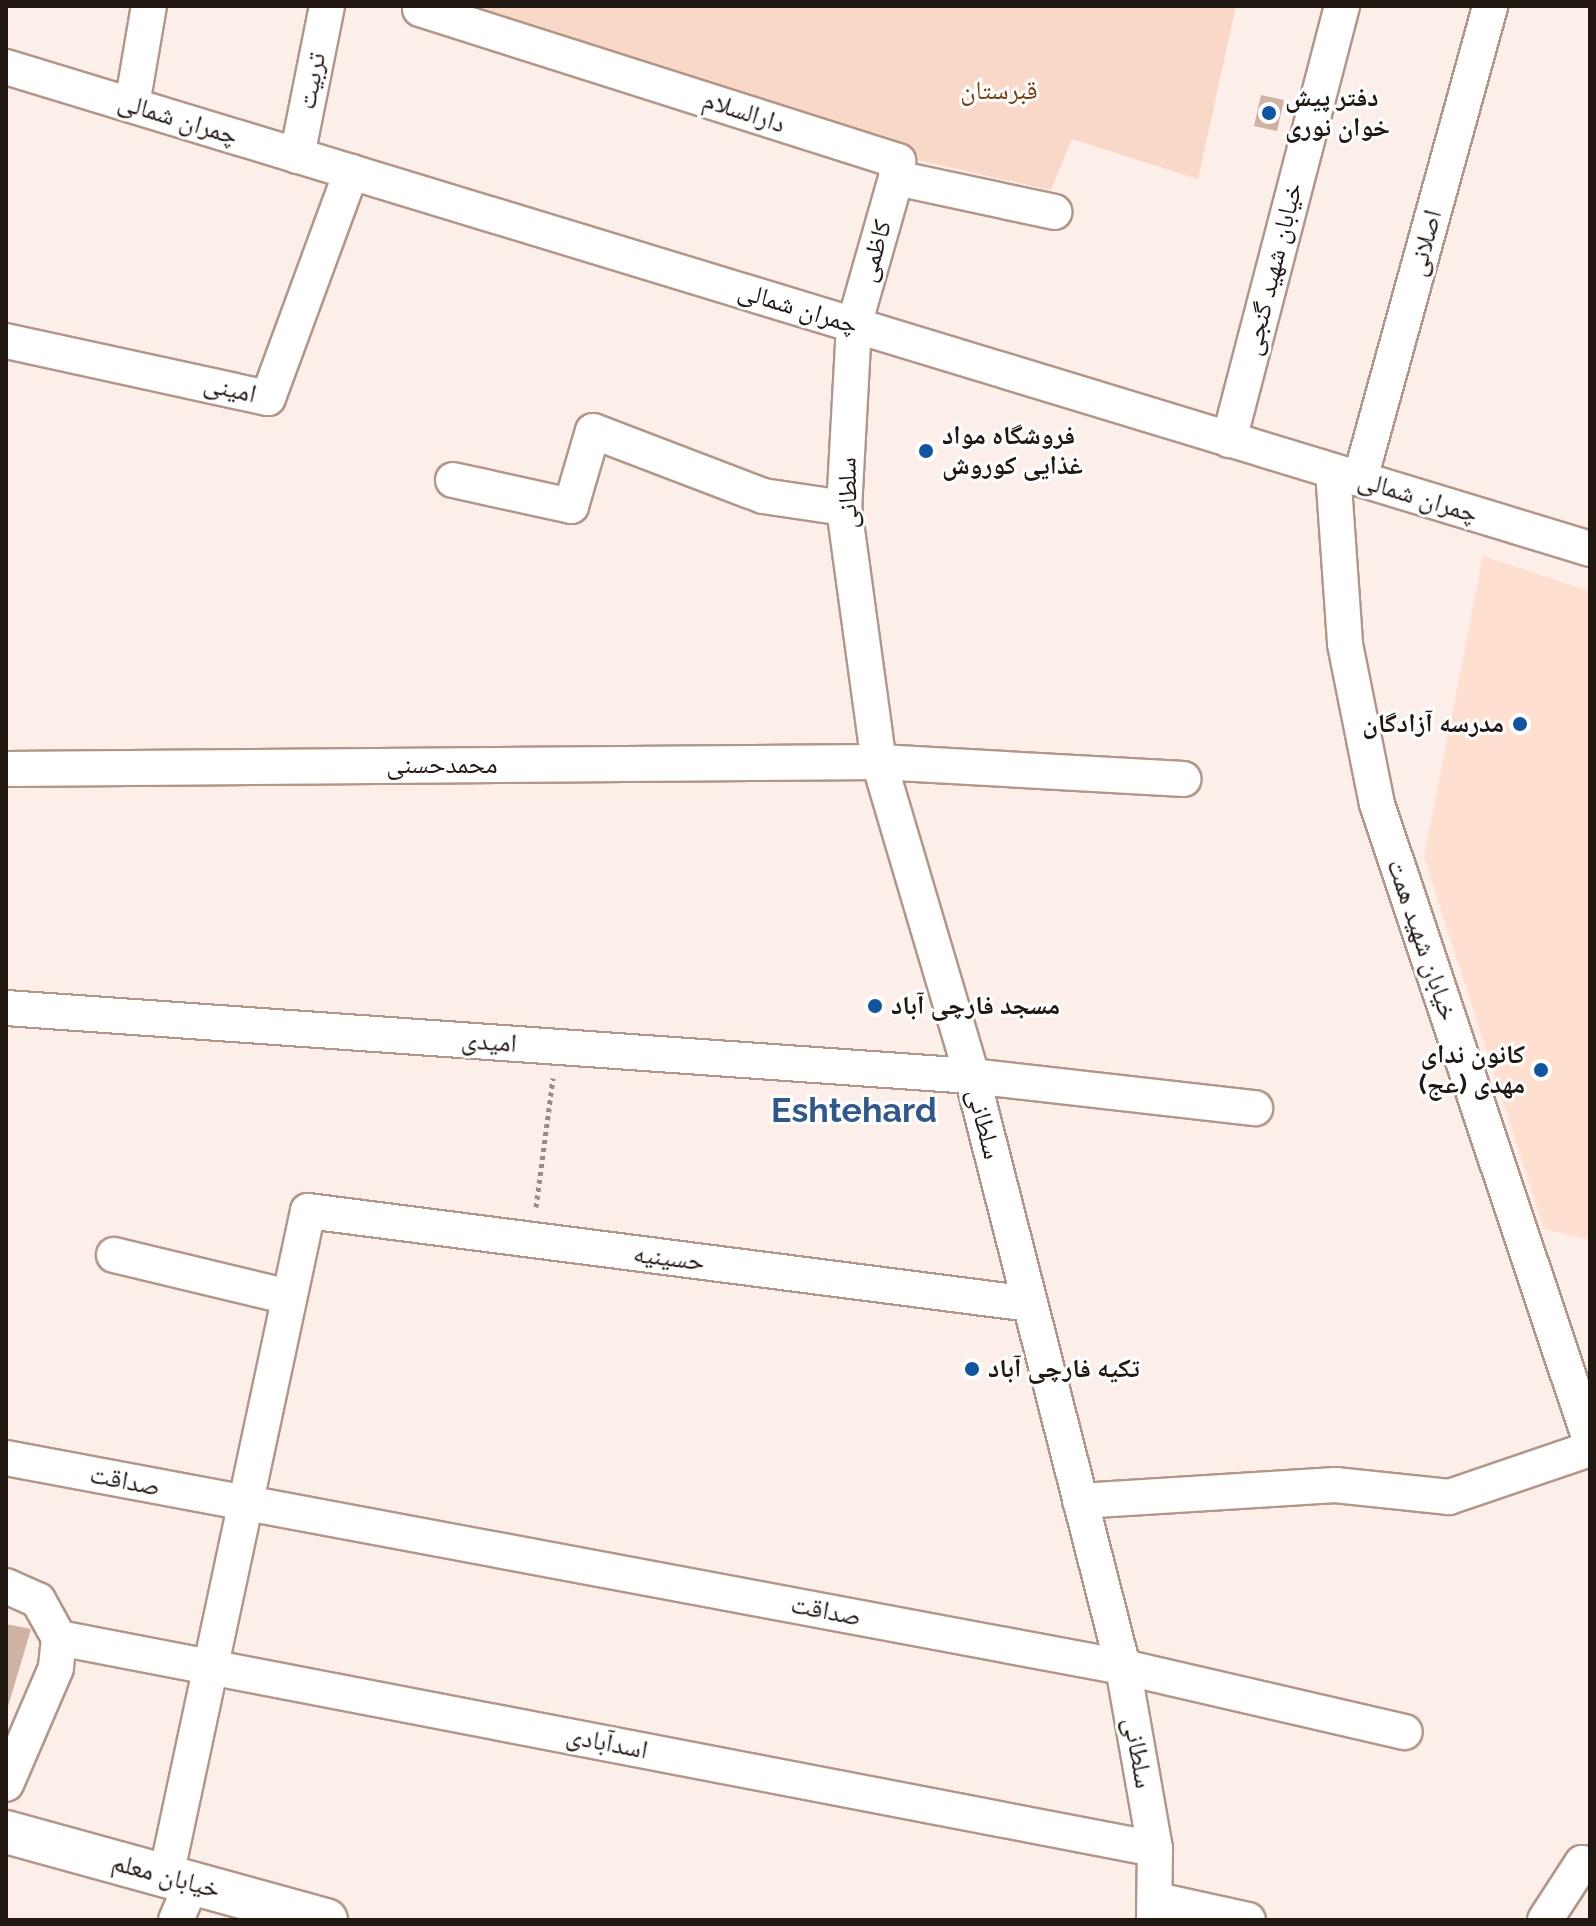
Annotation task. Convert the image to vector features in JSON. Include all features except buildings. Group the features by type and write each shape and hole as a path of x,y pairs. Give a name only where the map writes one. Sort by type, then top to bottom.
{"main road":[{"name":"خیابان معلم","path":"6,1832 178,1893 326,1920"}],"street":[{"path":"132,105 149,6"},
{"name":"تربیت","path":"297,156 327,6"},
{"name":"خیابان شهید گنجی","path":"1229,440 1342,6"},
{"name":"اصلانی","path":"1346,475 1490,6"},
{"name":"دارالسلام","path":"420,9 898,161 896,178"},
{"name":"چمران شمالی","path":"6,67 1590,549"},
{"name":"امینی","path":"6,341 12,337 268,398 351,172"},
{"path":"896,178 1054,212"},
{"name":"کاظمی","path":"854,325 896,178"},
{"name":"سلطانی","path":"854,325 844,508 879,762 972,1076 1123,1667 1155,1849 1155,1910"},
{"path":"453,480 571,506 593,431 763,496 844,508"},
{"name":"خیابان شهید همت","path":"1346,475 1345,644 1377,804 1590,1440"},
{"name":"محمدحسنی","path":"6,769 879,762 1184,779"},
{"name":"امیدی","path":"6,1008 972,1076 1255,1108"},
{"name":"حسینیه","path":"289,1297 308,1211 1030,1304"},
{"path":"114,1255 289,1297 209,1667 178,1893"},
{"path":"1080,1501 1335,1485 1449,1497 1590,1449"},
{"name":"صداقت","path":"6,1458 1123,1667 1405,1732"},
{"path":"6,1586 38,1600 59,1638 56,1668 6,1784"},
{"name":"اسدآبادی","path":"59,1638 1155,1849"},
{"path":"1545,1920 1582,1863 1590,1865"},
{"path":"1155,1910 1248,1920"}],"path":[{"path":"532,1240 557,1046"}],"shaded area":[{"path":"1483,556 1590,591 1590,1240 1544,1229 1424,857"}],"green space":[{"name":"قبرستان","path":"470,6 1236,6 1198,179 1072,139 1051,190 921,161"}],"place":[{"name":"دفتر پیش خوان نوری","path":"1269,113"},
{"name":"فروشگاه مواد غذایی کوروش","path":"926,451"},
{"name":"مدرسه آزادگان","path":"1520,724"},
{"name":"مسجد فارچی آباد","path":"875,1006"},
{"name":"کانون ندای مهدی (عج)","path":"1541,1070"},
{"name":"تکیه فارچی آباد","path":"972,1369"}],"district":[{"name":"Eshtehard","path":"854,1111"}]}
